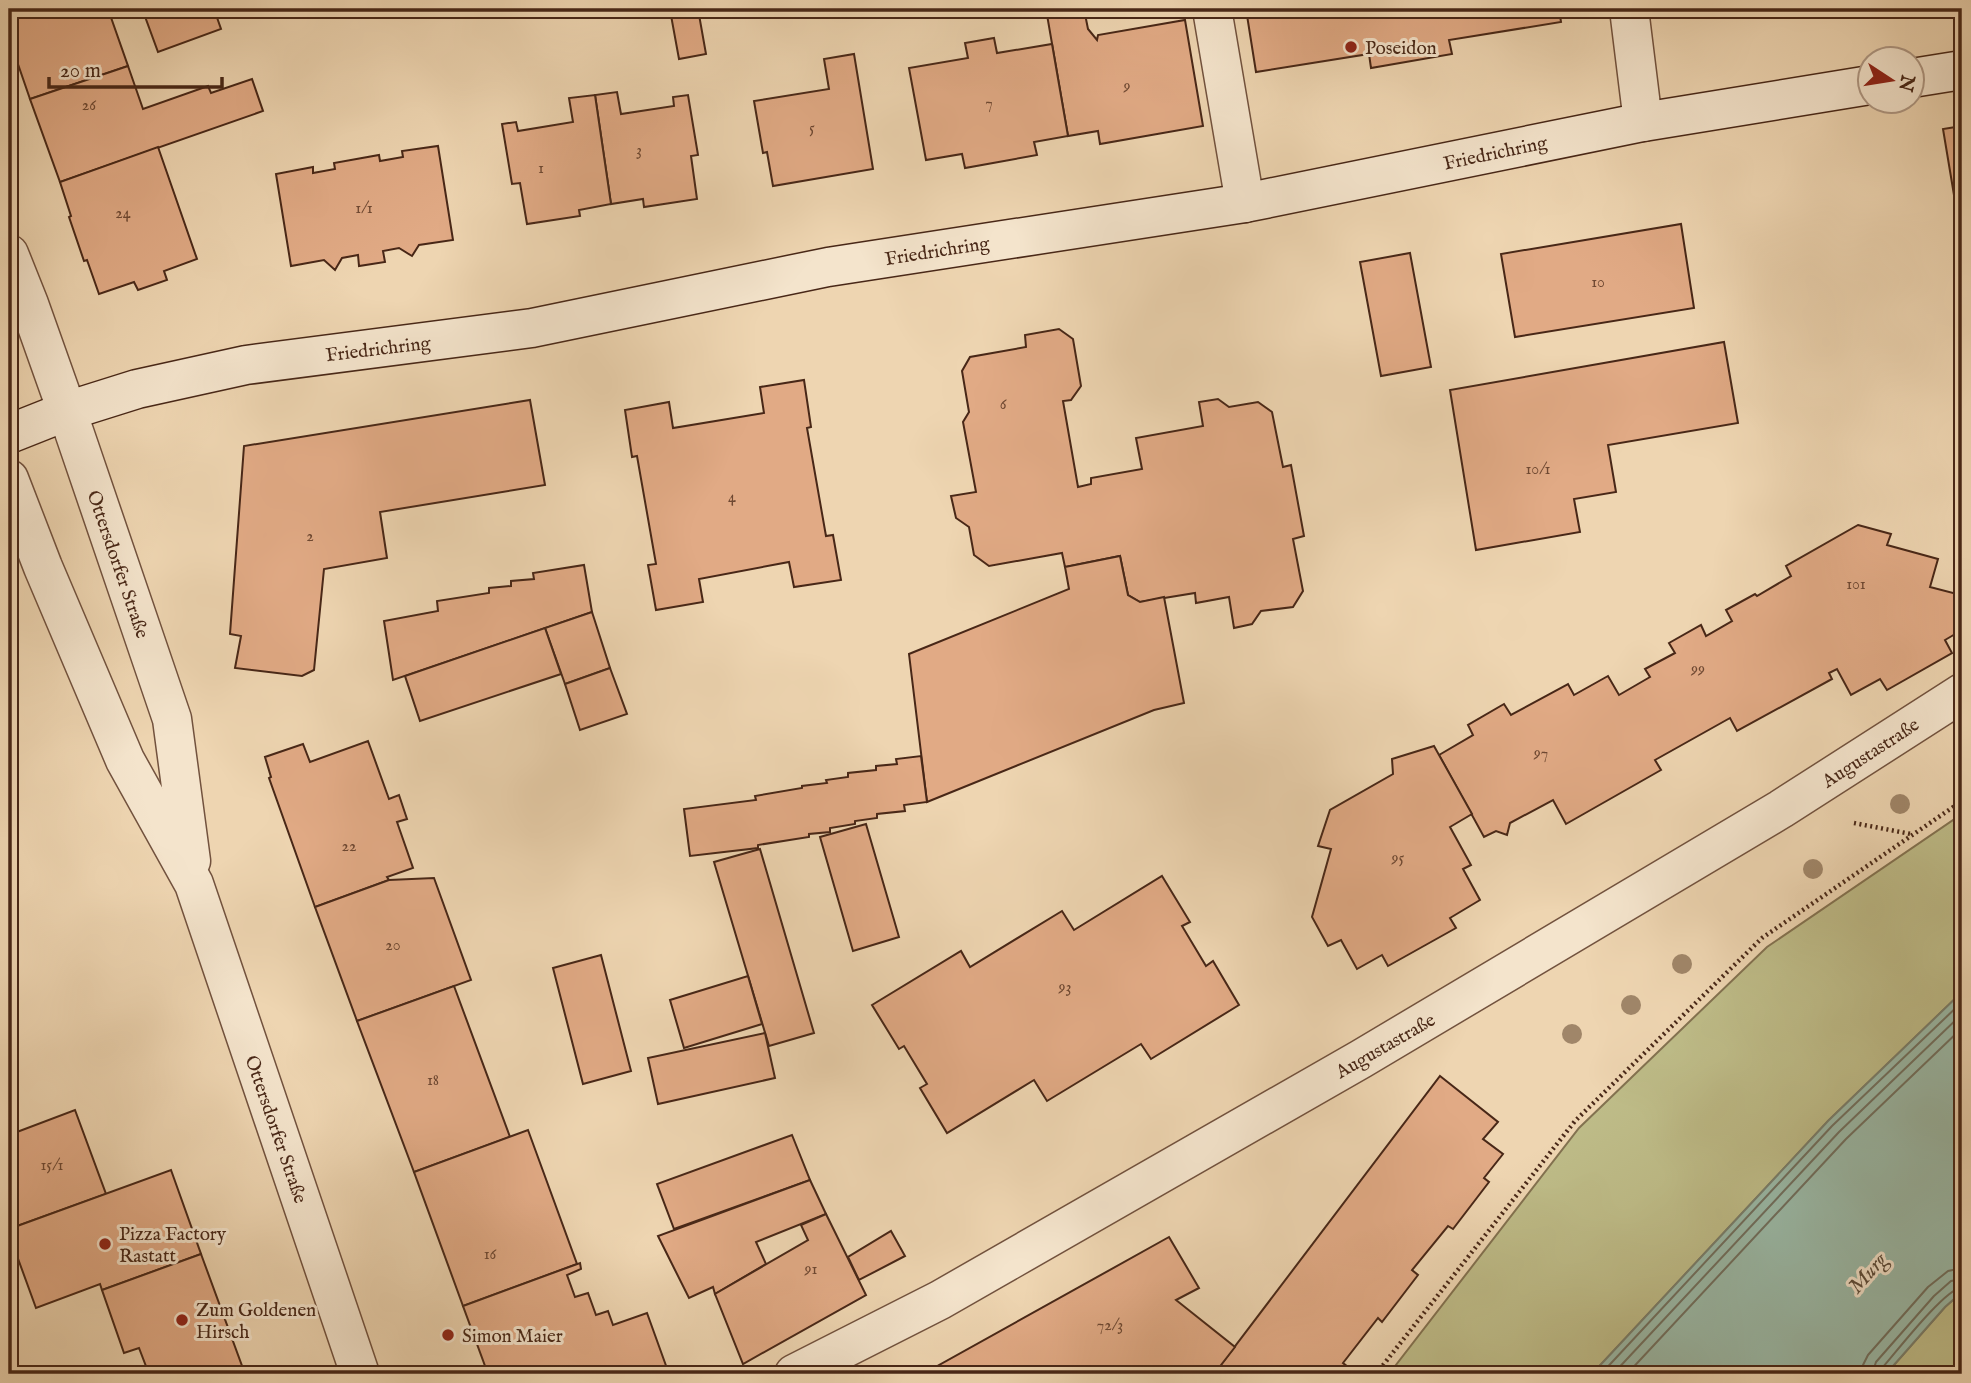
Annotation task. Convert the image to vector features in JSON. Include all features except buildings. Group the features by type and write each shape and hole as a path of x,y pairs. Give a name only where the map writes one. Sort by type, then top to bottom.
{"street":[{"path":"1212,9 1245,203"},
{"path":"1629,9 1643,122"},
{"path":"1926,76 1962,70"},
{"name":"Friedrichring","path":"9,433 137,389 246,365 531,328 828,267 1245,203 1643,122 1856,87"},
{"name":"Ottersdorfer Straße","path":"9,254 67,411 172,719 194,884"},
{"name":"Ottersdorfer Straße","path":"9,479 43,567 125,760 194,884 360,1374"},
{"name":"Augustastraße","path":"794,1374 940,1300 1361,1059 1781,809 1962,693"}],"path":[{"path":"1376,1374 1574,1121 1762,938 1962,801"}],"shaded area":[{"path":"1962,814 1962,992 1828,1121 1592,1374 1389,1374 1579,1128 1767,947"},
{"path":"1962,1292 1962,1374 1886,1374 1945,1307"}],"water":[{"name":"Murg","path":"1962,992 1962,1292 1945,1307 1886,1374 1592,1374 1828,1121"}],"place":[{"name":"Poseidon","path":"1351,47"},
{"name":"Pizza Factory Rastatt","path":"105,1244"},
{"name":"Zum Goldenen Hirsch","path":"182,1320"},
{"name":"Simon Maier","path":"448,1335"}]}
